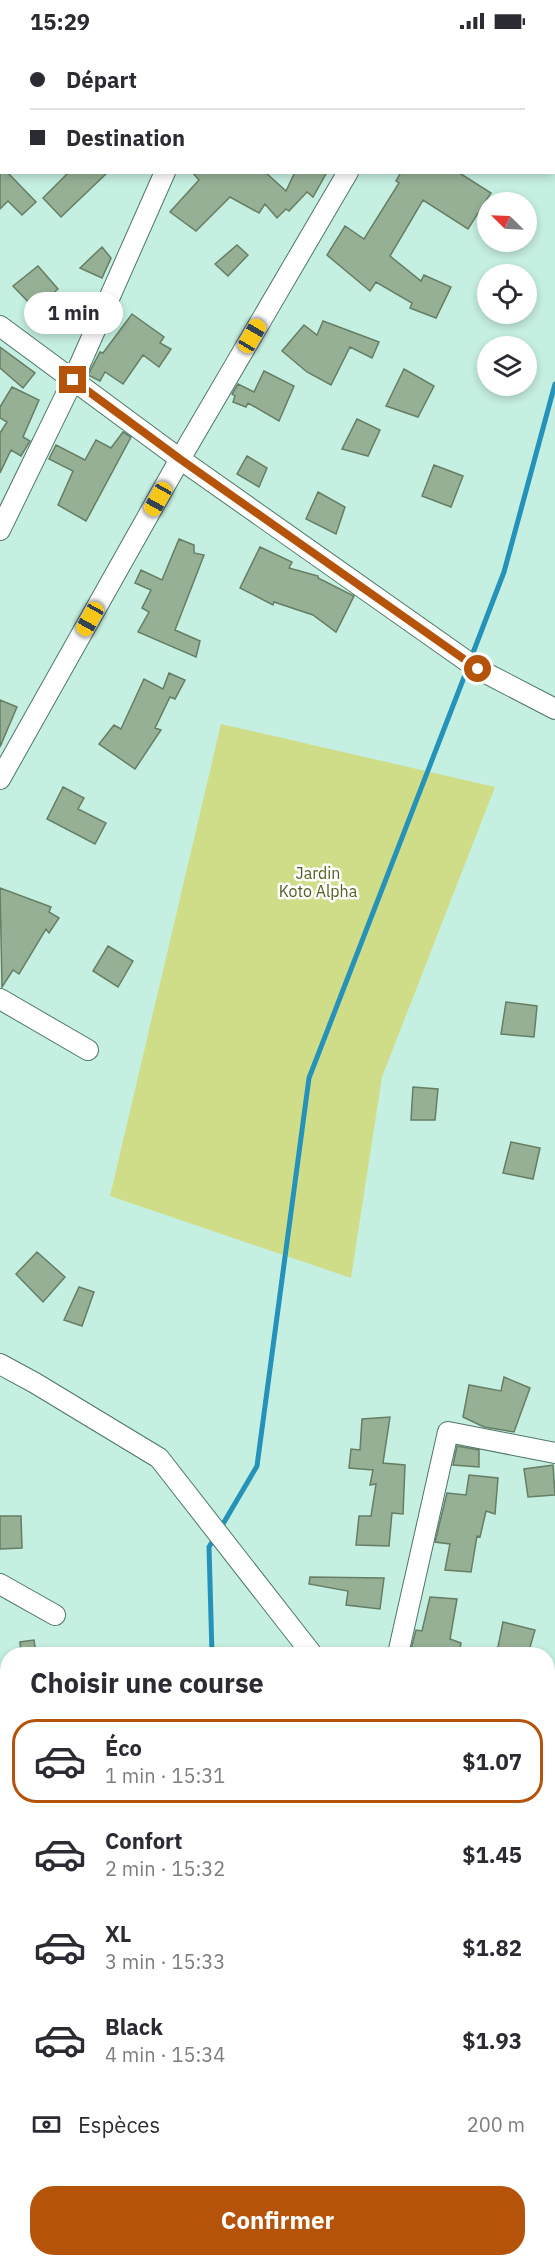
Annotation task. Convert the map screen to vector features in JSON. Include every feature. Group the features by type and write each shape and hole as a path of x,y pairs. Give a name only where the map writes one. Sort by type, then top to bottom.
{"street":[{"path":"0,530 73,380 164,174"},
{"path":"0,779 180,459 347,174"},
{"path":"0,326 180,459 478,669 555,709"},
{"path":"0,999 88,1050"},
{"path":"0,1364 159,1458 307,1647"},
{"path":"400,1647 448,1432 555,1453"},
{"path":"0,1584 55,1615"}],"green space":[{"name":"Jardin Koto Alpha","path":"221,724 495,787 382,1077 351,1278 110,1196"}],"building":[{"path":"0,174 9,174 36,202 22,215 8,201 0,209"},
{"path":"67,174 106,174 61,217 43,198"},
{"path":"194,174 267,174 286,191 294,174 326,174 313,197 307,192 289,211 286,209 277,218 265,204 259,213 230,197 196,231 170,212 199,180"},
{"path":"400,174 461,174 489,192 477,192 477,215 468,229 423,200 390,256 421,281 424,275 451,287 436,318 410,308 412,303 376,282 370,291 327,255 345,226 364,239 399,183 396,181"},
{"path":"237,245 248,255 228,276 215,264"},
{"path":"102,247 111,258 102,278 80,268"},
{"path":"38,266 58,289 35,309 13,286"},
{"path":"132,314 164,337 160,343 171,349 159,367 143,355 123,384 105,372 100,381 88,375 100,352 103,353"},
{"path":"323,321 379,342 372,358 350,347 331,385 307,372 282,351 304,325 317,335"},
{"path":"0,347 35,373 23,388 0,368"},
{"path":"404,369 434,386 418,417 386,406"},
{"path":"264,371 294,386 279,421 248,403 246,407 233,402 235,396 232,394 238,384 254,392"},
{"path":"12,387 39,400 23,437 30,441 21,456 11,450 0,473 0,433 7,422 0,418 0,407"},
{"path":"357,419 380,430 368,456 342,449"},
{"path":"123,432 131,437 86,521 58,505 73,471 49,459 56,445 85,460 96,440 111,448"},
{"path":"247,456 267,468 259,487 237,474"},
{"path":"434,465 463,476 451,507 422,496"},
{"path":"318,492 345,507 336,534 306,519"},
{"path":"179,539 194,545 194,553 204,555 175,630 200,641 196,657 138,632 149,612 142,608 151,590 135,583 141,570 162,580"},
{"path":"260,547 292,562 289,568 318,576 354,596 336,632 313,615 274,602 273,605 240,588"},
{"path":"169,673 185,680 175,699 170,697 155,728 161,730 135,769 99,744 114,725 121,729 144,679 163,689"},
{"path":"0,700 17,707 0,747"},
{"path":"63,787 84,798 78,809 106,823 95,844 47,819"},
{"path":"0,888 51,907 49,912 59,918 49,933 46,929 19,974 13,970 2,987"},
{"path":"108,946 133,961 118,987 93,971"},
{"path":"506,1002 537,1006 534,1037 501,1034"},
{"path":"413,1087 438,1089 435,1120 411,1120"},
{"path":"511,1142 540,1148 533,1179 503,1173"},
{"path":"37,1252 65,1277 43,1302 16,1274"},
{"path":"79,1287 94,1292 82,1326 64,1320"},
{"path":"504,1377 530,1388 514,1432 484,1427 463,1417 469,1385 501,1391"},
{"path":"390,1417 383,1463 405,1465 403,1514 392,1513 389,1546 356,1545 359,1516 371,1516 376,1484 370,1485 373,1470 349,1468 351,1449 360,1450 362,1419"},
{"path":"457,1446 479,1450 479,1467 453,1465"},
{"path":"553,1465 555,1495 528,1497 524,1469"},
{"path":"469,1475 498,1478 495,1514 486,1511 480,1537 477,1536 471,1572 445,1570 450,1544 435,1542 447,1493 466,1495"},
{"path":"0,1516 21,1516 22,1548 0,1549"},
{"path":"310,1577 384,1578 380,1609 346,1605 348,1591 309,1584"},
{"path":"430,1597 457,1599 450,1639 461,1643 460,1647 412,1647 416,1630 422,1631"},
{"path":"503,1622 535,1630 530,1647 498,1647"},
{"path":"34,1640 35,1647 20,1647 20,1642"}],"waterway":[{"path":"471,658 504,572 555,384"},
{"path":"220,1529 257,1466 309,1078 468,667"},
{"path":"212,1647 209,1547 215,1537"}],"route":[{"path":"73,380 180,459 478,669"}]}
